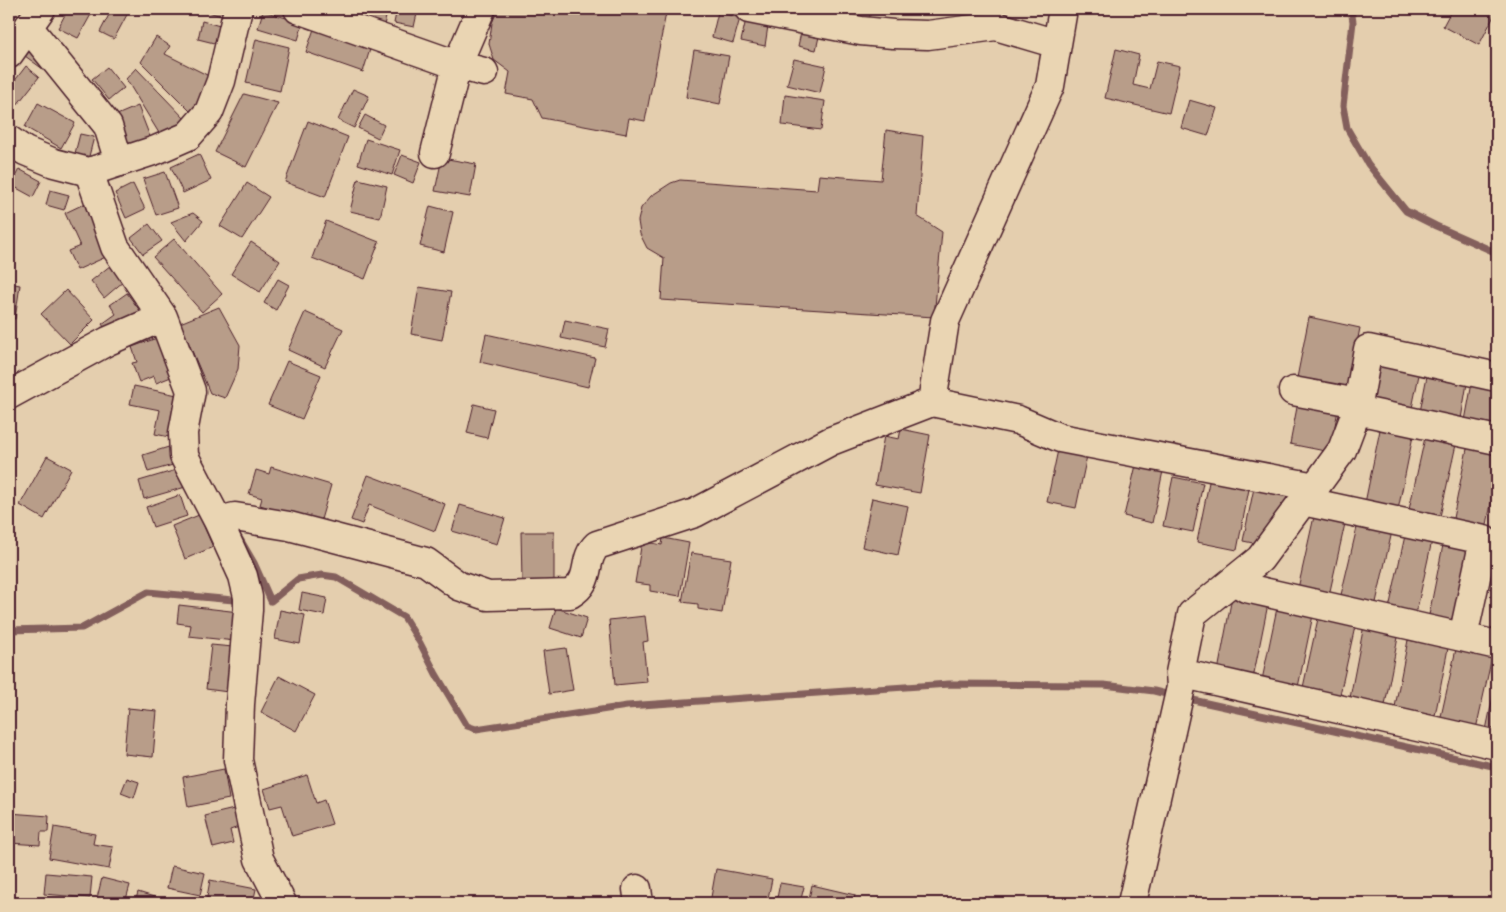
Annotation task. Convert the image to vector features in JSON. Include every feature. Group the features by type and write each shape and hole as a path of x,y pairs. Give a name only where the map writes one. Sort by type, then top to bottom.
{"street":[{"path":"9,140 25,151 54,164 89,172 156,150 188,136 210,112 221,81 238,9"},
{"path":"298,9 457,65 484,72"},
{"path":"435,153 457,65 481,9"},
{"path":"749,9 861,30 893,34 928,34 996,26 1057,44"},
{"path":"932,402 945,321 1050,86 1063,9"},
{"path":"9,54 35,18 108,126 119,162"},
{"path":"89,172 115,248 163,317 191,391 183,433 184,456 218,521 243,576 248,604 240,704 238,760 259,859 282,903"},
{"path":"9,395 108,341 163,317"},
{"path":"1132,903 1174,718 1192,614 1260,559 1342,450 1358,407 1368,349 1497,377"},
{"path":"1293,391 1497,440"},
{"path":"218,521 235,517 289,526 426,562 459,586 488,596 570,594 577,590 585,579 591,551 597,545 695,513 831,441 932,402 1018,420 1060,438 1309,494 1484,540 1463,637"},
{"path":"1234,581 1246,588 1497,645"},
{"path":"1180,680 1497,744"}],"building":[{"path":"68,9 94,9 78,38 58,28"},
{"path":"112,9 130,9 114,39 100,32"},
{"path":"198,9 227,9 225,17"},
{"path":"337,9 388,9 384,25"},
{"path":"397,9 418,9 414,27 394,23"},
{"path":"498,9 647,9 666,13 645,121 629,118 626,134 542,118 533,99 506,94 510,72 494,60 489,44 492,23"},
{"path":"824,9 871,9 869,20"},
{"path":"1452,9 1497,10 1479,45 1443,26"},
{"path":"263,11 303,23 298,40 258,28"},
{"path":"718,12 740,18 733,43 712,37"},
{"path":"747,15 769,19 765,46 741,41"},
{"path":"202,21 227,28 222,45 198,39"},
{"path":"315,26 371,46 363,72 306,52"},
{"path":"802,28 820,32 816,50 798,46"},
{"path":"156,37 170,46 165,54 215,79 194,115 141,62"},
{"path":"256,39 289,47 280,91 246,83"},
{"path":"31,47 47,72 25,56"},
{"path":"1116,49 1139,55 1133,85 1150,89 1157,61 1180,66 1169,113 1105,98"},
{"path":"694,50 729,56 720,104 686,97"},
{"path":"794,59 826,66 820,93 787,85"},
{"path":"26,66 39,77 9,115 9,87"},
{"path":"107,67 124,88 109,100 92,79"},
{"path":"136,68 186,120 162,138 126,79"},
{"path":"353,89 369,96 354,128 338,120"},
{"path":"244,94 278,103 246,167 215,152"},
{"path":"785,95 825,101 821,130 782,125"},
{"path":"1189,100 1217,108 1208,136 1181,128"},
{"path":"38,103 75,123 61,148 25,127"},
{"path":"138,106 152,142 131,151 117,115"},
{"path":"365,115 384,125 378,138 358,128"},
{"path":"308,121 348,137 325,197 285,182"},
{"path":"886,130 923,136 917,216 942,232 934,317 661,300 664,258 647,248 640,234 638,221 641,208 651,196 671,183 680,180 817,190 819,175 881,180"},
{"path":"80,134 94,137 87,164 73,161"},
{"path":"366,139 400,150 392,175 358,164"},
{"path":"199,154 211,180 183,193 171,167"},
{"path":"402,155 421,162 413,183 394,175"},
{"path":"442,158 476,164 470,197 435,191"},
{"path":"19,169 41,181 33,197 11,185"},
{"path":"165,172 178,208 156,215 143,179"},
{"path":"358,179 387,186 380,218 350,211"},
{"path":"247,183 269,197 242,239 220,226"},
{"path":"133,184 145,209 126,218 115,193"},
{"path":"50,190 69,195 64,210 46,205"},
{"path":"84,204 108,256 77,270 68,251 80,246 65,213"},
{"path":"430,206 453,212 444,252 420,246"},
{"path":"193,213 203,221 186,241 171,222"},
{"path":"326,221 379,242 365,279 312,258"},
{"path":"149,224 162,241 143,254 131,238"},
{"path":"174,239 222,294 202,312 153,257"},
{"path":"251,242 280,261 260,292 231,274"},
{"path":"111,265 124,281 104,298 91,281"},
{"path":"278,279 289,285 276,310 264,303"},
{"path":"9,283 20,285 15,319 9,318"},
{"path":"419,287 451,292 442,340 411,334"},
{"path":"66,290 94,320 70,344 41,314"},
{"path":"127,293 143,315 111,337 102,324 116,314 110,305"},
{"path":"219,307 240,345 238,369 225,398 210,393 180,323"},
{"path":"305,312 343,329 325,367 288,350"},
{"path":"1309,317 1360,328 1347,393 1296,383"},
{"path":"565,320 609,329 605,347 561,338"},
{"path":"486,334 595,358 588,387 480,362"},
{"path":"157,338 171,377 156,383 154,376 139,382 132,363 137,362 132,347"},
{"path":"287,361 321,375 302,419 268,405"},
{"path":"1381,362 1420,370 1411,413 1372,404"},
{"path":"1427,376 1467,383 1460,425 1419,417"},
{"path":"1472,383 1497,388 1497,433 1464,426"},
{"path":"134,386 182,396 174,438 155,434 160,410 130,404"},
{"path":"1298,402 1338,410 1330,452 1290,444"},
{"path":"474,404 494,409 487,438 467,433"},
{"path":"1381,425 1414,431 1398,510 1365,503"},
{"path":"901,429 930,435 920,493 875,485 884,436 899,439"},
{"path":"1426,433 1457,440 1439,521 1408,514"},
{"path":"1468,444 1497,450 1497,472 1486,530 1452,523"},
{"path":"175,445 180,463 148,472 143,455"},
{"path":"1059,445 1088,451 1076,508 1047,502"},
{"path":"47,456 71,469 44,519 20,505"},
{"path":"1136,465 1163,471 1152,523 1124,516"},
{"path":"271,467 331,485 320,523 260,505 262,498 249,494 256,470 269,474"},
{"path":"183,468 189,486 144,499 139,481"},
{"path":"1211,472 1251,479 1237,550 1197,542"},
{"path":"368,475 445,504 435,531 369,505 362,524 351,520"},
{"path":"1173,477 1203,483 1193,532 1163,526"},
{"path":"1255,483 1303,493 1263,545 1243,541"},
{"path":"180,495 187,516 153,527 146,507"},
{"path":"872,498 908,506 898,555 862,547"},
{"path":"460,505 505,518 497,544 452,531"},
{"path":"1315,512 1346,519 1328,600 1297,593"},
{"path":"199,515 213,547 185,559 172,526"},
{"path":"1359,519 1393,527 1375,607 1340,599"},
{"path":"1406,531 1433,536 1415,618 1388,613"},
{"path":"521,532 554,532 554,581 522,582"},
{"path":"663,538 689,543 680,596 650,591 650,585 635,583 642,541 662,545"},
{"path":"1444,540 1477,546 1461,627 1428,620"},
{"path":"691,553 731,559 722,613 698,609 698,604 682,602"},
{"path":"302,593 327,598 324,615 299,610"},
{"path":"1232,597 1268,604 1253,678 1218,671"},
{"path":"179,605 239,612 235,641 189,636 191,625 177,623"},
{"path":"556,608 587,618 581,638 550,628"},
{"path":"1277,608 1313,615 1298,687 1262,680"},
{"path":"280,610 305,615 300,644 275,639"},
{"path":"1319,614 1356,622 1339,699 1302,692"},
{"path":"645,616 648,641 643,642 647,682 615,685 609,620"},
{"path":"1364,625 1399,632 1385,705 1350,698"},
{"path":"1408,640 1448,648 1435,716 1395,707"},
{"path":"211,645 233,647 228,692 206,689"},
{"path":"566,648 573,690 549,694 543,651"},
{"path":"1456,649 1492,657 1476,729 1440,721"},
{"path":"279,676 315,695 296,731 261,712"},
{"path":"1497,677 1497,733 1486,730"},
{"path":"128,708 157,711 153,757 124,754"},
{"path":"224,769 229,799 188,807 183,777"},
{"path":"307,775 316,803 324,800 332,824 292,836 282,805 270,808 264,789"},
{"path":"127,778 139,782 134,798 121,793"},
{"path":"234,809 239,827 230,830 233,843 213,848 205,816"},
{"path":"9,813 49,816 48,832 41,832 40,845 9,843"},
{"path":"54,827 95,834 93,844 113,847 109,869 49,858"},
{"path":"172,866 205,873 200,895 167,888"},
{"path":"716,869 772,879 767,903 710,903"},
{"path":"46,873 92,877 90,898 44,894"},
{"path":"102,878 130,885 125,903 97,898"},
{"path":"210,880 256,889 253,903 206,903"},
{"path":"780,883 804,887 800,903 776,903"},
{"path":"812,885 855,895 853,903 808,903"},
{"path":"138,892 173,903 135,903"}],"waterway":[{"path":"1351,9 1353,22 1343,106 1347,128 1368,164 1406,211 1497,253"},
{"path":"240,539 254,563 271,601 298,579 322,575 336,577 404,617 467,726 476,729 627,706 949,684 1104,685 1154,691 1174,696"},
{"path":"9,630 82,628 148,592 244,601"},
{"path":"1184,698 1497,767"}]}
